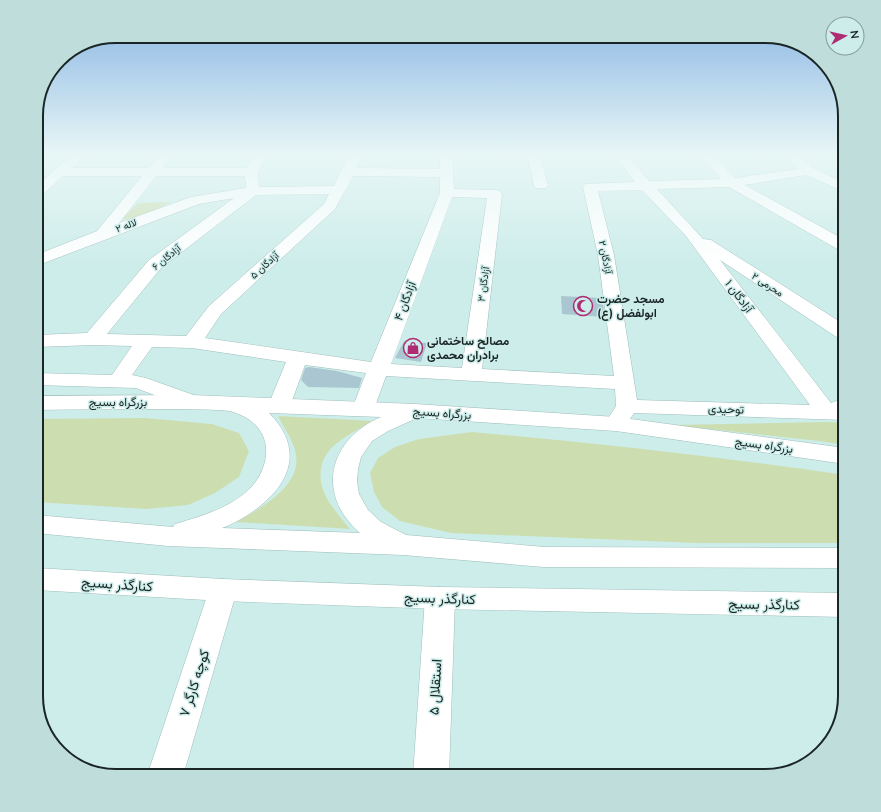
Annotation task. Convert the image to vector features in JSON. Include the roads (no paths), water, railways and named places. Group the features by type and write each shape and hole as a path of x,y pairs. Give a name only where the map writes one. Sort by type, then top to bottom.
{"main road":[{"path":"102,234 137,191"},
{"name":"آزادگان ۶","path":"94,339 155,264 253,191"},
{"name":"لاله ۲","path":"43,258 102,234 196,200 262,191"},
{"name":"آزادگان ۵","path":"192,342 214,310 330,206 338,191"},
{"name":"آزادگان ۲","path":"591,191 606,255 626,383"},
{"name":"آزادگان ۱","path":"651,191 691,233 729,284 838,409"},
{"path":"746,191 838,242"},
{"name":"آزادگان ۳","path":"447,193 495,194 471,374"},
{"name":"آزادگان ۴","path":"363,409 447,193"},
{"path":"222,196 234,198 238,200 238,202"},
{"name":"محرمی ۲","path":"691,233 838,329"},
{"path":"729,284 733,275 744,274 760,279"},
{"path":"43,341 94,339 192,342 378,369 626,383 621,415"},
{"path":"118,381 146,341"},
{"path":"279,406 298,357"},
{"path":"43,379 139,382 192,402"},
{"name":"بزرگراه بسیج","path":"43,403 192,402 415,412 621,415 838,455"},
{"path":"168,536 210,524 245,505 261,493 277,468 279,456 276,434 260,417 236,405"},
{"name":"توحیدی","path":"621,415 838,410"},
{"path":"403,545 367,525 355,512 347,499 344,484 345,470 348,456 355,444 365,435 382,424 415,412"},
{"path":"43,525 168,536 403,545 544,557 838,558"},
{"name":"کنارگذر بسیج","path":"43,579 224,590 440,598 838,605"},
{"name":"کوچه کارگر ۷","path":"167,769 224,590"},
{"name":"استقلال ۵","path":"431,769 440,598"}],"place":[{"name":"مسجد حضرت ابولفضل (ع)","path":"583,306"},
{"name":"مصالح ساختمانی برادران محمدی","path":"413,348"}]}
